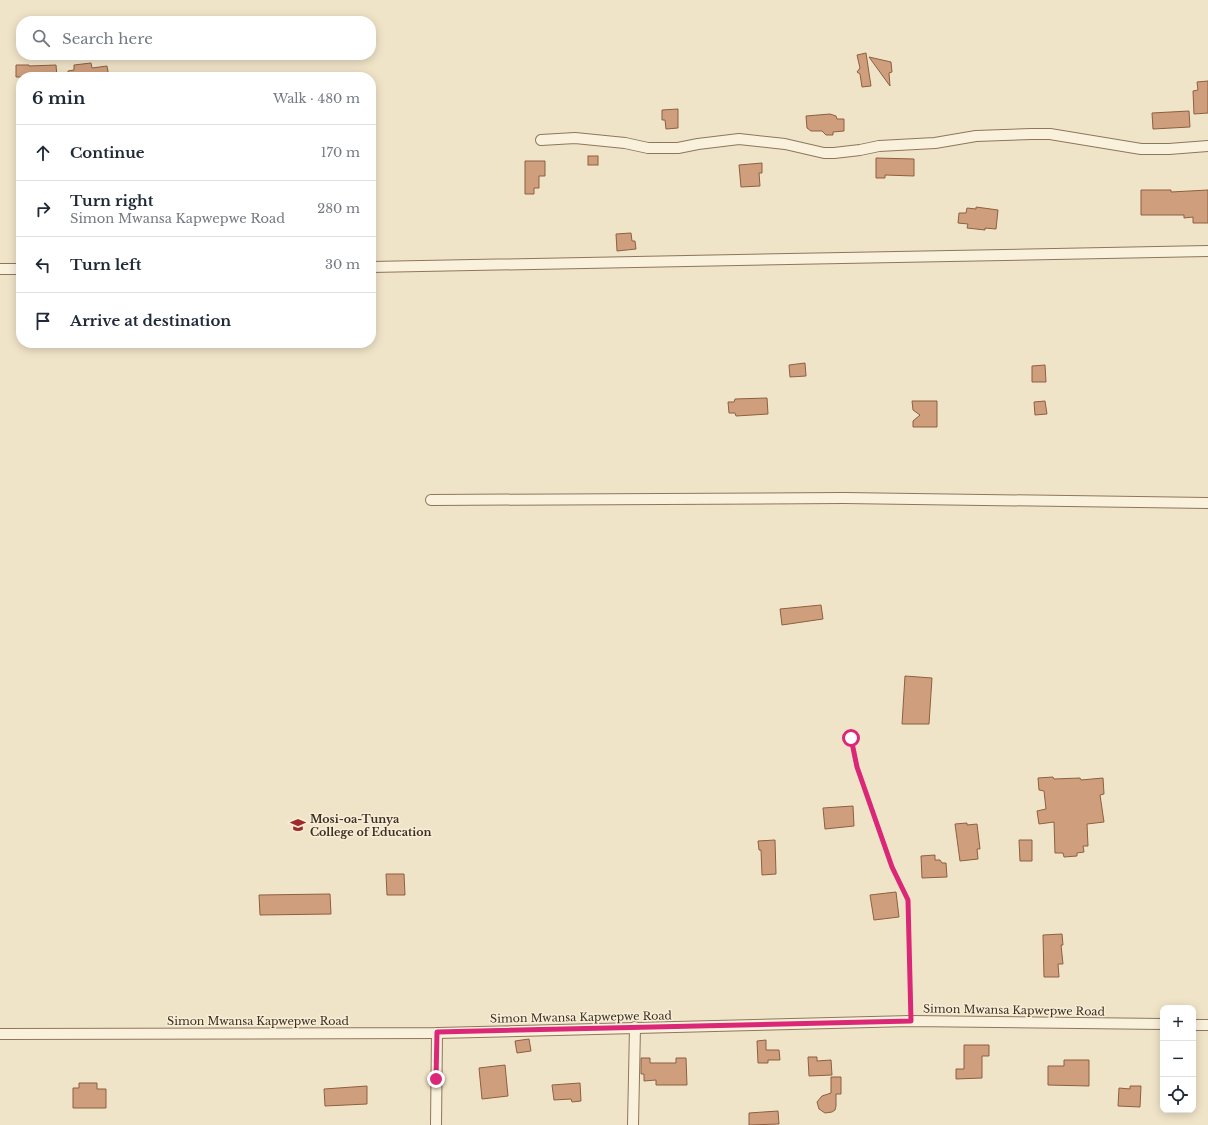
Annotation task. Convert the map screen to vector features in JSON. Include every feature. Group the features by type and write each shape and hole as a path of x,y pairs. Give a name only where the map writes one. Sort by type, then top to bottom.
{"street":[{"path":"541,140 575,138 625,143 648,148 678,148 739,139 785,144 829,153 846,152 879,146 935,143 976,136 1050,134 1141,149 1169,150 1208,146"},
{"path":"376,267 1208,251"},
{"path":"0,269 16,268"},
{"path":"431,500 844,498 1208,503"},
{"name":"Simon Mwansa Kapwepwe Road","path":"0,1034 437,1032 911,1021 1160,1024"},
{"path":"1196,1025 1208,1025"},
{"path":"633,1125 635,1027"},
{"path":"436,1125 437,1032"}],"path":[{"path":"851,738 857,767 889,859 908,900 911,1021"}],"building":[{"path":"866,53 871,86 862,87 860,74 857,72 860,68 857,55"},
{"path":"869,57 891,62 892,72 889,73 890,86"},
{"path":"91,63 92,68 107,66 108,72 68,72 74,70 74,65"},
{"path":"16,65 56,65 57,72 16,72"},
{"path":"1208,81 1208,113 1194,114 1193,91 1198,90 1197,82"},
{"path":"678,109 678,128 666,129 665,120 662,120 662,110"},
{"path":"1189,111 1190,127 1153,129 1152,113"},
{"path":"830,114 836,116 837,119 844,119 844,131 833,132 833,135 826,135 822,131 811,131 807,128 806,116"},
{"path":"588,156 598,156 598,165 588,165"},
{"path":"876,158 914,159 914,176 885,175 885,178 876,178"},
{"path":"525,161 545,161 545,176 539,176 539,188 534,188 534,194 525,194"},
{"path":"762,163 762,173 759,173 760,186 741,187 739,165"},
{"path":"1141,190 1171,190 1171,192 1208,190 1208,223 1193,223 1193,217 1184,218 1184,215 1141,215"},
{"path":"976,207 998,210 996,229 985,228 985,230 967,228 968,224 958,223 959,213 966,213 967,208 976,209"},
{"path":"631,233 632,241 635,241 636,249 617,251 616,234"},
{"path":"805,363 806,376 790,377 789,365"},
{"path":"1045,365 1046,382 1032,382 1032,366"},
{"path":"767,398 768,414 736,416 735,413 729,413 728,402 734,402 735,399"},
{"path":"912,401 937,401 937,427 913,427 913,421 920,415 913,410"},
{"path":"1045,401 1047,414 1035,415 1034,402"},
{"path":"821,605 823,619 782,625 780,609"},
{"path":"905,676 932,678 929,724 902,724"},
{"path":"1053,777 1054,779 1080,778 1081,780 1103,778 1104,794 1100,795 1104,822 1087,824 1088,846 1083,846 1084,852 1077,853 1077,856 1064,857 1063,853 1055,853 1054,822 1039,824 1037,811 1046,809 1044,791 1039,790 1038,778"},
{"path":"853,806 854,826 825,829 823,808"},
{"path":"967,823 967,825 977,824 980,849 977,849 978,859 960,861 955,824"},
{"path":"775,840 776,874 762,875 761,850 759,850 758,841"},
{"path":"1019,840 1032,840 1032,861 1020,861"},
{"path":"935,855 935,860 940,860 942,863 946,863 947,877 922,878 921,856"},
{"path":"386,874 404,874 405,895 387,895"},
{"path":"896,892 899,917 874,920 870,895"},
{"path":"330,894 331,914 260,915 259,895"},
{"path":"1062,934 1063,945 1061,945 1063,964 1058,964 1059,977 1044,977 1043,935"},
{"path":"529,1039 531,1051 517,1053 515,1041"},
{"path":"766,1040 766,1050 779,1050 780,1060 768,1060 768,1063 758,1063 757,1041"},
{"path":"964,1045 989,1045 989,1056 982,1056 982,1078 956,1079 956,1069 964,1069"},
{"path":"808,1057 817,1057 817,1061 831,1060 832,1075 809,1076"},
{"path":"641,1058 650,1058 650,1063 676,1063 676,1058 686,1058 687,1085 656,1085 656,1080 644,1081 644,1074 641,1074"},
{"path":"1064,1060 1089,1060 1089,1086 1048,1085 1048,1066 1064,1066"},
{"path":"505,1065 508,1096 482,1099 479,1068"},
{"path":"831,1077 841,1077 841,1094 836,1094 835,1110 825,1113 819,1109 817,1102 822,1096 831,1093"},
{"path":"79,1083 97,1083 97,1089 106,1089 106,1108 73,1108 73,1088 79,1088"},
{"path":"580,1083 581,1101 572,1102 571,1099 554,1100 552,1085"},
{"path":"367,1086 367,1104 325,1106 324,1089"},
{"path":"1130,1086 1141,1086 1140,1107 1118,1106 1119,1088 1130,1089"},
{"path":"778,1111 779,1124 749,1125 749,1113"}],"place":[{"name":"Mosi-oa-Tunya College of Education","path":"298,825"}],"route":[{"path":"436,1079 437,1032 911,1021 908,900 892,867 857,767 851,738"}]}
